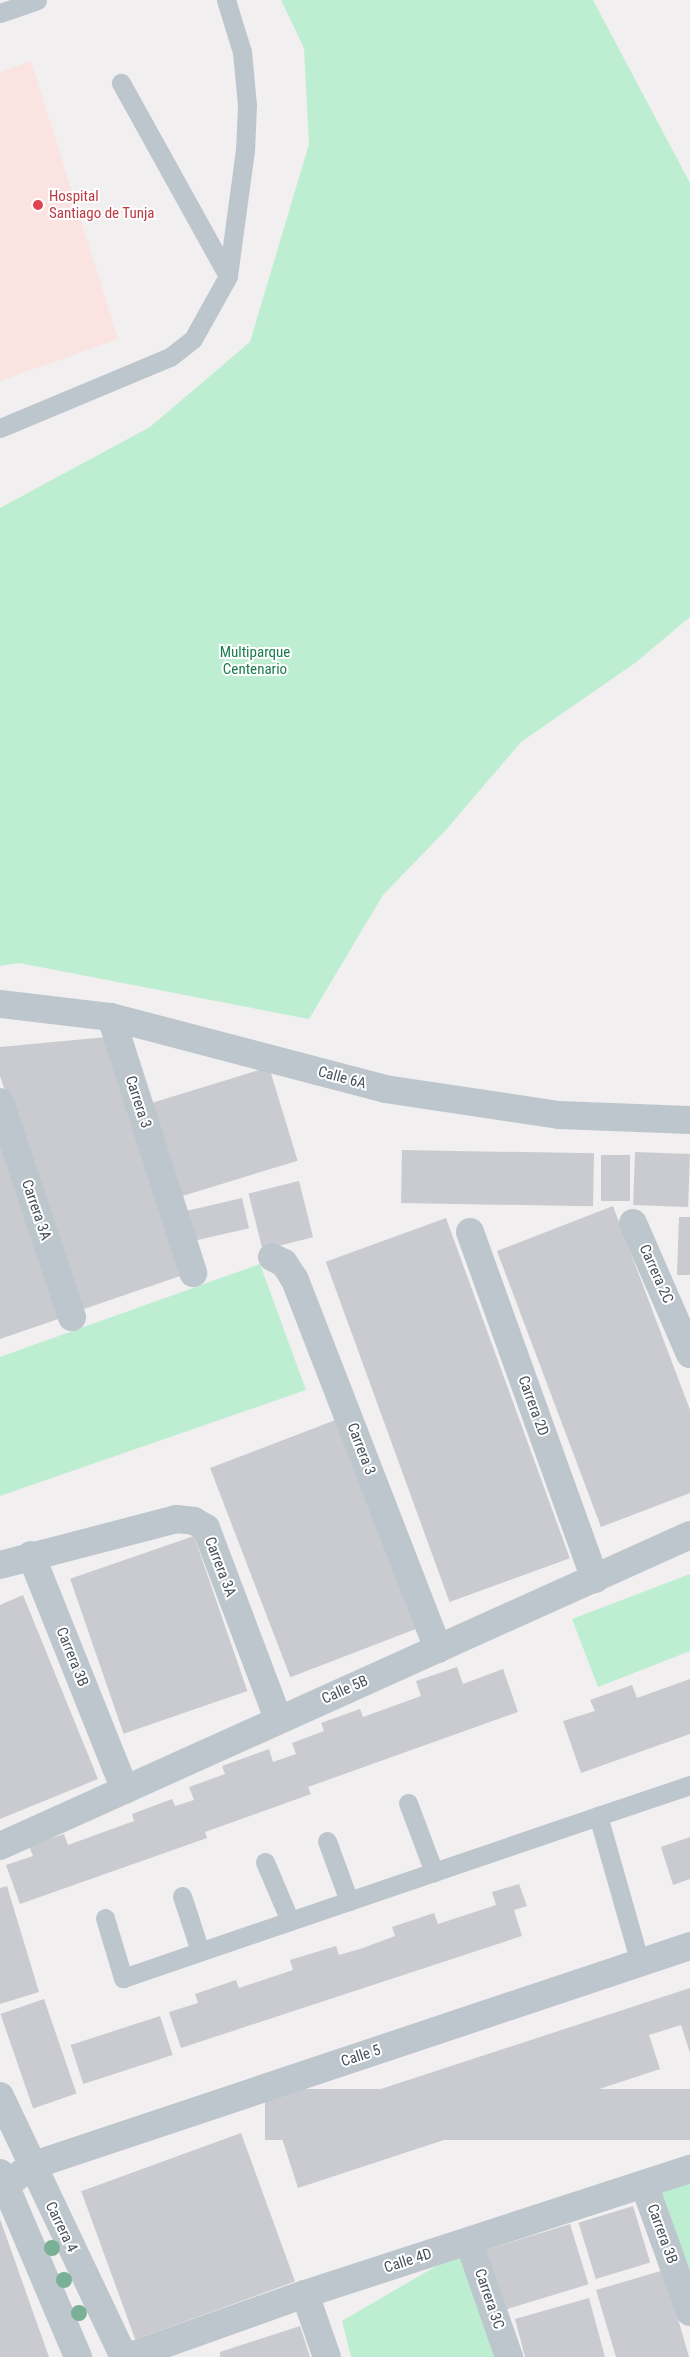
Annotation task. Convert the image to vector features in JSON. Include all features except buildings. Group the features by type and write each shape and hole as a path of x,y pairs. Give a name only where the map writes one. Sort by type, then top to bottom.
{"street":[{"name":"Calle 6A","path":"0,1004 112,1017 385,1089 559,1115 690,1120"},
{"name":"Carrera 3","path":"112,1017 192,1273"},
{"name":"Carrera 3A","path":"0,1102 72,1317"},
{"name":"Carrera 2C","path":"633,1223 681,1306 690,1354"},
{"name":"Carrera 2D","path":"470,1232 595,1580"},
{"name":"Carrera 3","path":"272,1258 284,1263 295,1280 438,1649"},
{"name":"Carrera 3A","path":"31,1555 176,1519 194,1521 206,1528 278,1719"},
{"name":"Calle 5B","path":"0,1846 278,1719 595,1580 690,1534"},
{"path":"0,1565 31,1555"},
{"name":"Carrera 3B","path":"31,1555 124,1790"},
{"name":"Calle 5","path":"2,2184 31,2166 690,1946"},
{"name":"Carrera 4","path":"0,2096 31,2166 124,2357"},
{"name":"Calle 5","path":"0,2160 31,2166"},
{"name":"Calle 4D","path":"128,2357 305,2294 690,2169"},
{"path":"2,2184 78,2357"},
{"name":"Carrera 3B","path":"644,2184 690,2312"},
{"name":"Carrera 3C","path":"469,2242 509,2357"},
{"path":"305,2294 327,2357"}],"lane":[{"path":"0,13 37,0"},
{"path":"0,428 170,357 193,339 228,276 245,150 247,105 242,52 226,0"},
{"path":"121,83 228,276"},
{"path":"105,1918 123,1978 690,1785"},
{"path":"408,1804 434,1872"},
{"path":"598,1816 640,1963"},
{"path":"326,1841 349,1901"},
{"path":"265,1862 290,1921"},
{"path":"182,1896 200,1951"}],"shaded area":[{"name":"Hospital Santiago de Tunja","path":"31,61 118,339 0,381 0,72"}],"green space":[{"name":"Multiparque Centenario","path":"281,0 593,0 690,183 690,617 635,663 521,742 445,831 383,895 309,1019 19,963 0,966 0,508 150,427 250,342 309,144 304,48"},
{"path":"260,1264 306,1390 0,1496 0,1357"},
{"path":"690,1574 690,1651 598,1687 572,1619"},
{"path":"690,2182 690,2277 661,2192"},
{"path":"462,2251 501,2357 351,2357 342,2321"}],"place":[{"name":"Hospital Santiago de Tunja","path":"38,205"}]}
